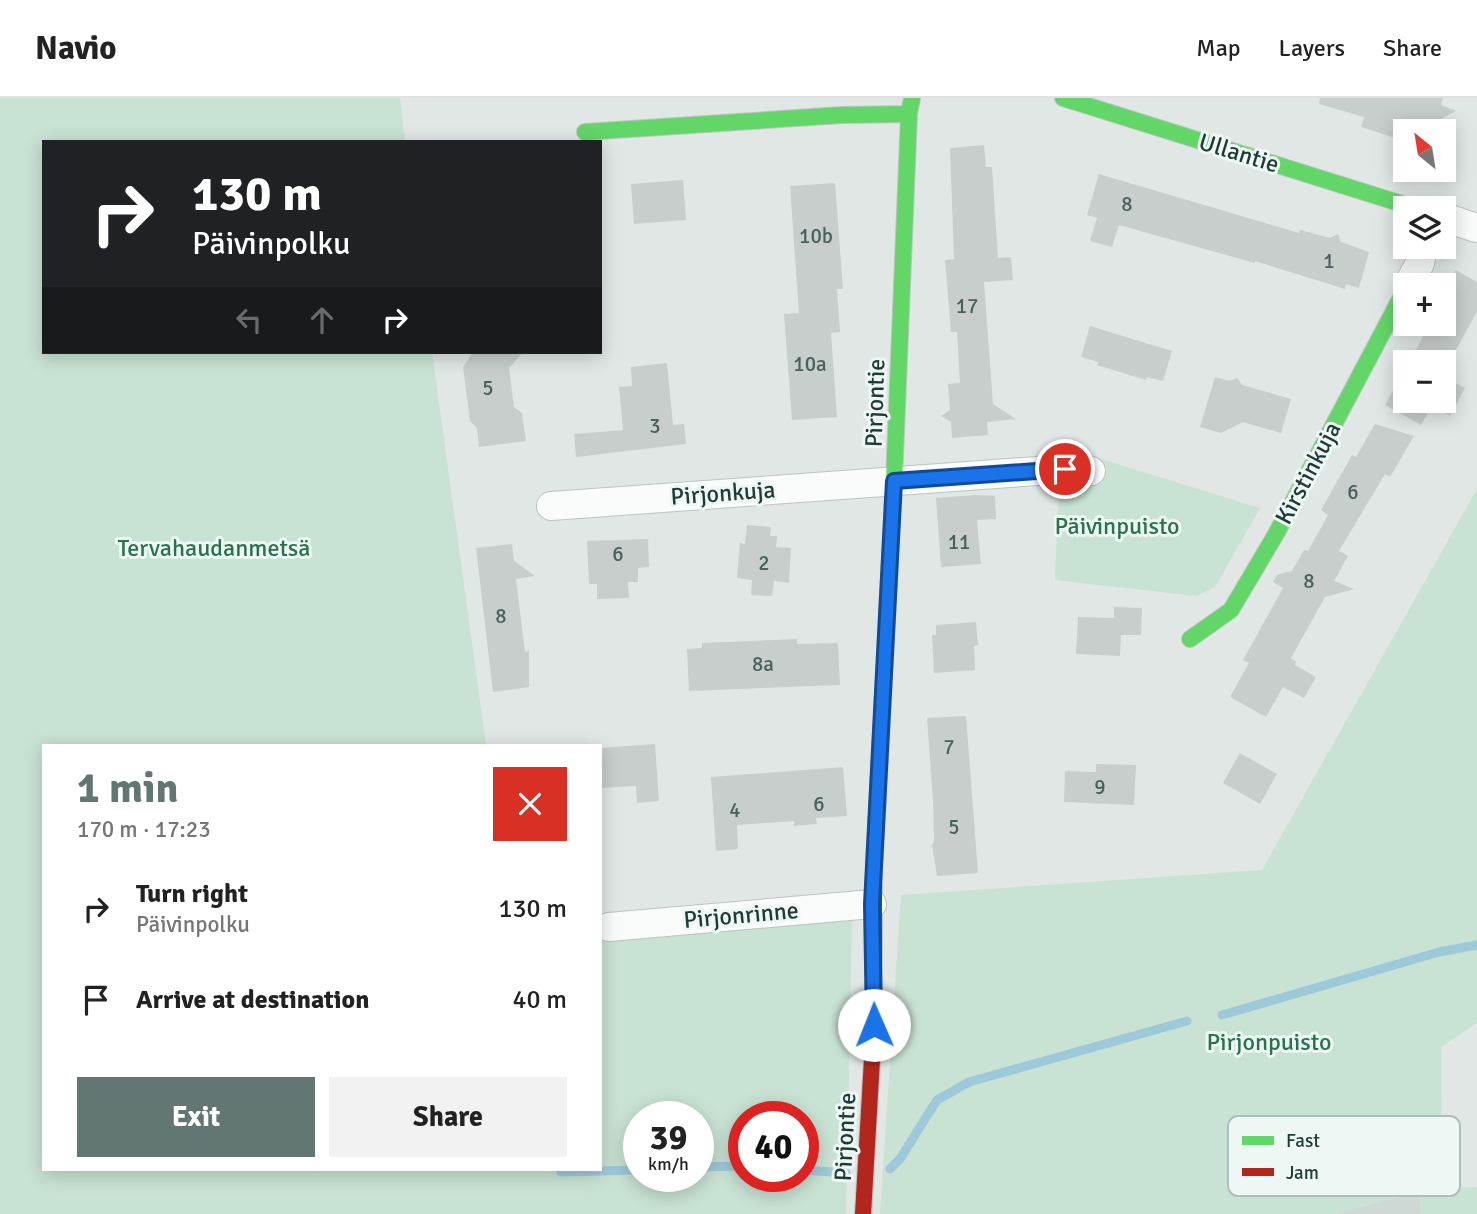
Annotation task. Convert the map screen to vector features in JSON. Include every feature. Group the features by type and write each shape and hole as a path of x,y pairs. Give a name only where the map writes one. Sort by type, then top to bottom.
{"street":[{"name":"Ullantie","path":"1063,98 1393,201"},
{"path":"585,132 842,115 911,106"},
{"name":"Pirjontie","path":"863,1214 874,1025 872,904 911,106"},
{"path":"1456,221 1476,228"},
{"name":"Kirstinkuja","path":"1190,639 1231,610 1276,534 1393,313"},
{"name":"Pirjonkuja","path":"551,506 1065,469 1091,471"},
{"name":"Pirjonrinne","path":"609,927 872,904"}],"shaded area":[{"path":"1401,1196 1419,1196 1421,1214 1334,1214"}],"green space":[{"name":"Tervahaudanmetsä","path":"0,98 400,98 405,140 42,140 42,354 432,354 486,744 42,744 42,1171 602,1171 602,935 852,919 846,1214 0,1214"},
{"name":"Päivinpuisto","path":"1101,459 1260,508 1215,587 1197,596 1055,580 1059,478"},
{"name":"Pirjonpuisto","path":"1477,489 1477,1023 1441,1047 1441,1116 1228,1116 1228,1196 1401,1196 1334,1214 880,1214 901,895 1262,870"},
{"name":"Pirjonpuisto","path":"1477,1187 1477,1214 1421,1214 1419,1196 1460,1196 1460,1188"}],"building":[{"path":"1320,98 1443,98 1441,105 1456,111 1441,119 1393,119 1393,137 1361,127 1364,117 1319,104"},
{"path":"984,145 986,167 992,167 998,258 1011,257 1013,280 984,282 993,404 1016,419 987,422 988,435 952,438 951,422 941,416 950,410 948,384 960,383 957,332 951,332 945,260 954,259 950,148"},
{"path":"1099,174 1299,233 1300,230 1330,238 1338,234 1341,242 1369,252 1359,288 1346,284 1345,289 1255,261 1119,225 1112,247 1090,241 1097,218 1087,215"},
{"path":"683,180 686,220 634,224 631,184"},
{"path":"835,183 843,289 837,289 840,332 831,333 837,417 792,420 784,314 799,313 790,186"},
{"path":"1456,270 1477,282 1477,312 1456,350 1416,350 1423,336 1456,336"},
{"path":"1090,326 1172,351 1163,381 1147,377 1146,380 1097,365 1098,362 1081,357"},
{"path":"472,354 521,354 509,368 514,407 522,413 526,441 479,447 477,428 470,421 463,367"},
{"path":"667,363 673,425 684,424 686,444 576,457 574,434 623,430 619,387 632,386 631,367"},
{"path":"1215,377 1229,381 1237,378 1242,385 1291,399 1281,433 1243,422 1221,433 1200,427"},
{"path":"1456,383 1465,388 1456,405"},
{"path":"1393,390 1393,409 1385,405"},
{"path":"1399,413 1428,413 1421,425"},
{"path":"1375,424 1414,436 1390,477 1385,474 1339,551 1348,556 1334,581 1354,589 1325,597 1291,658 1296,662 1295,665 1316,677 1304,698 1283,687 1266,717 1230,697 1249,663 1243,660 1283,588 1273,582 1277,575 1292,571 1304,550 1308,551 1328,515 1321,510 1352,455 1356,457"},
{"path":"995,496 996,519 977,520 981,564 941,567 936,498"},
{"path":"747,525 771,527 770,536 777,536 776,547 791,548 789,583 774,581 772,596 751,595 752,580 737,578 740,543 745,544"},
{"path":"648,539 649,567 638,568 638,582 628,582 629,598 597,599 597,584 589,584 587,541"},
{"path":"512,544 514,561 535,576 516,579 525,652 529,651 529,687 493,692 476,548"},
{"path":"1114,607 1142,608 1141,635 1121,635 1120,656 1076,654 1078,617 1114,618"},
{"path":"976,622 978,645 974,646 975,670 934,673 932,635 936,635 936,625"},
{"path":"797,639 797,644 838,643 840,685 689,691 687,649 702,648 702,643"},
{"path":"966,716 978,873 937,876 932,845 933,800 927,718"},
{"path":"655,744 659,801 637,803 636,786 602,788 602,748"},
{"path":"1240,753 1277,774 1260,804 1223,783"},
{"path":"1096,764 1136,765 1134,805 1064,802 1065,771 1096,772"},
{"path":"843,767 847,816 816,818 817,824 794,826 794,821 737,825 738,849 716,851 711,777"}],"waterway":[{"path":"1222,1015 1439,952 1477,945"},
{"path":"890,1169 900,1159 937,1100 969,1082 1187,1021"},
{"path":"714,1167 728,1166"},
{"path":"602,1171 623,1170"},
{"path":"561,1172 600,1171"},
{"path":"819,1171 846,1173"}],"traffic: fast":[{"path":"874,870 909,114 912,98"},
{"path":"1063,98 1393,201"},
{"path":"585,132 842,115 909,114"},
{"path":"1190,639 1231,610 1276,534 1393,313"}],"traffic: jam":[{"path":"863,1214 874,1025 874,870"}],"route":[{"path":"874,1025 872,904 894,481 1065,469"}]}
